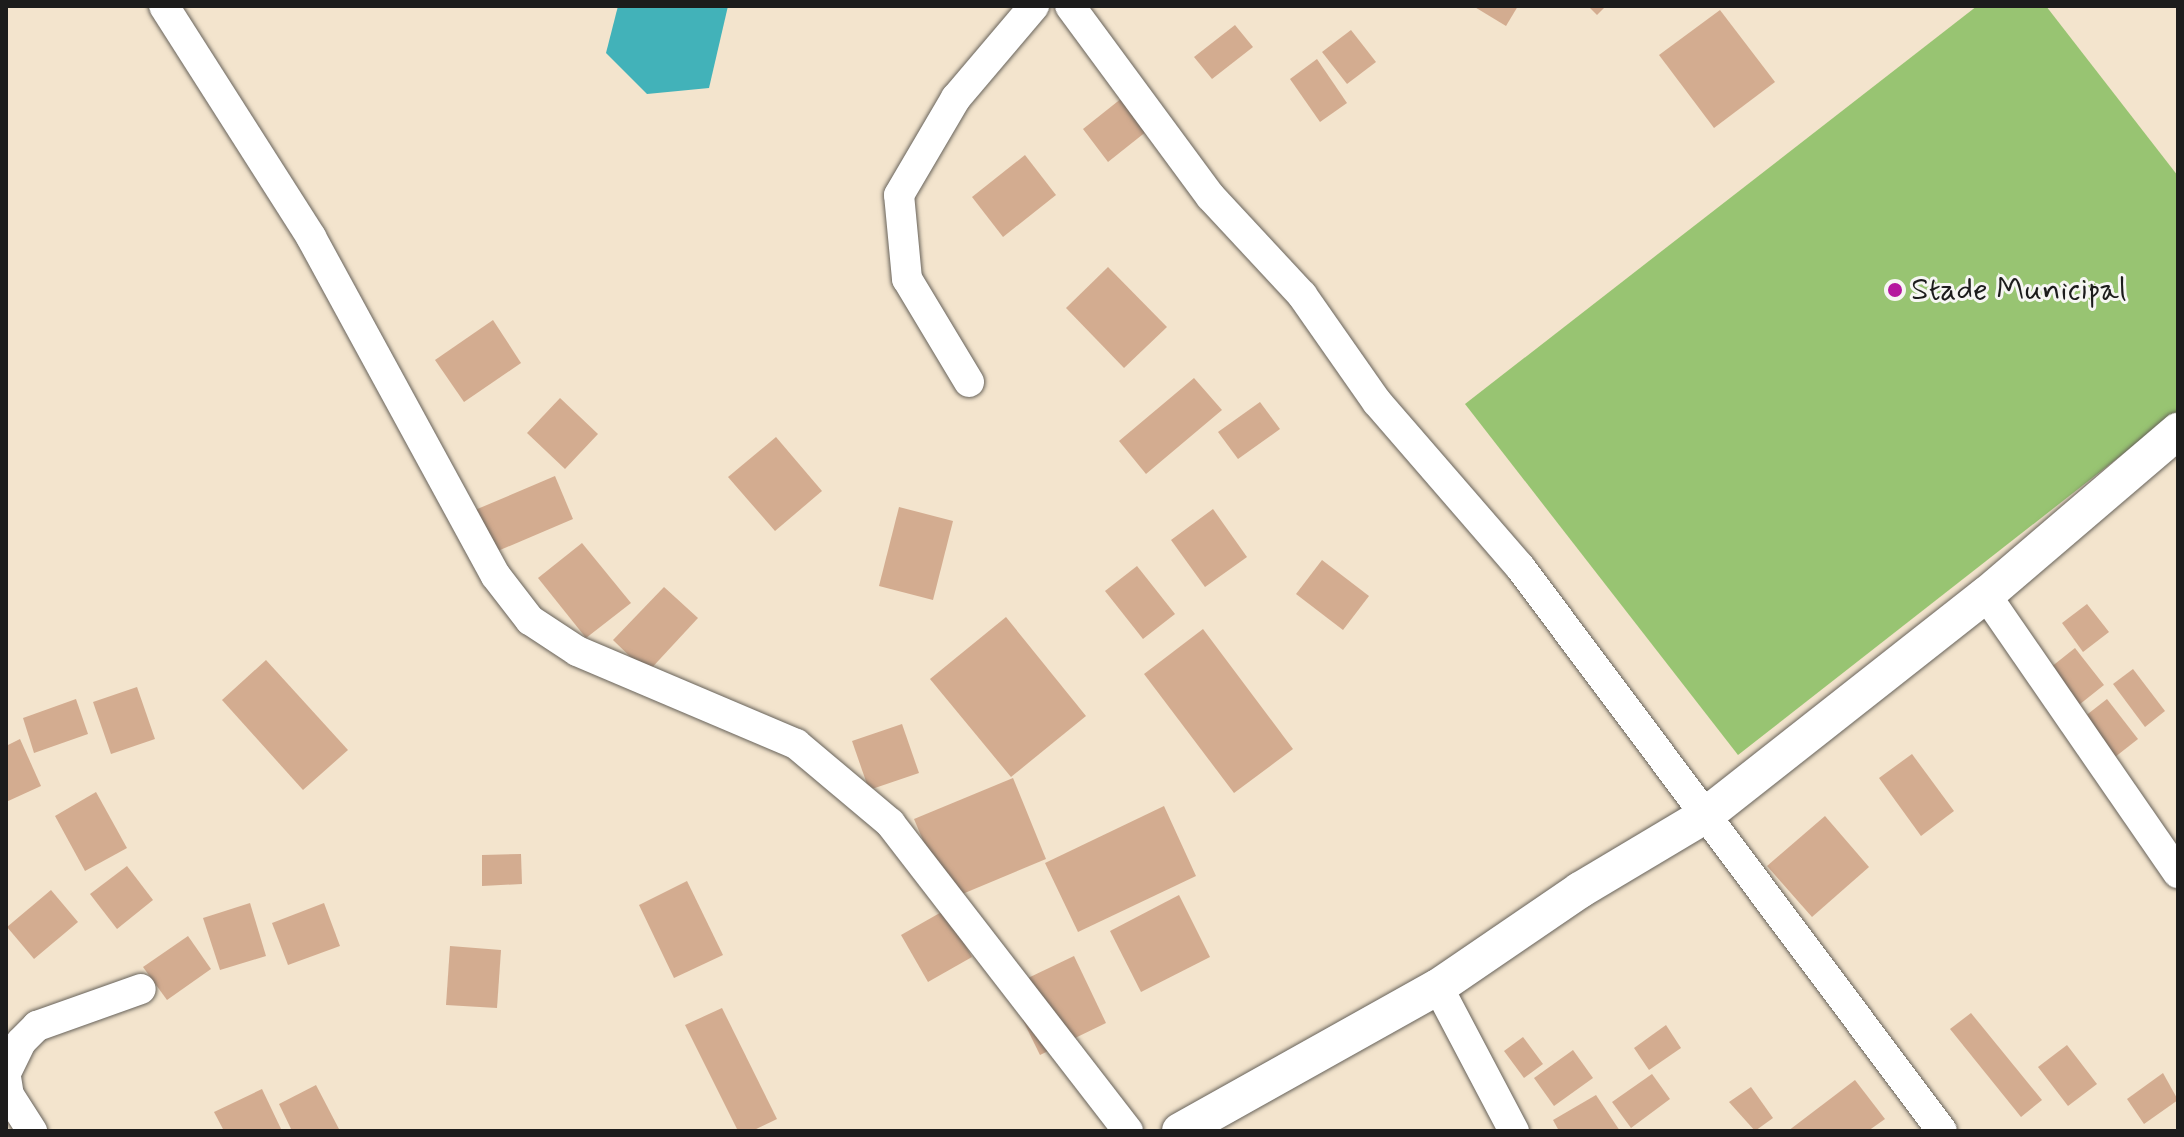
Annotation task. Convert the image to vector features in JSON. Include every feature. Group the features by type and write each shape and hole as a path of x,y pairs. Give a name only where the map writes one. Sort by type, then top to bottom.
{"street":[{"path":"164,6 311,237 496,576 530,620 577,651 796,744 878,813 1001,961 1128,1131"},
{"path":"969,382 907,279 899,195 956,98 1034,6"},
{"path":"1070,6 1211,197 1302,295 1377,402 1520,567 1942,1131"},
{"path":"1180,1131 1438,987 1580,890 1706,815 1986,595 2178,431"},
{"path":"1986,595 2178,873"},
{"path":"1438,987 1514,1131"},
{"path":"32,1131 9,1095 6,1075 21,1042 37,1026 141,989"}],"green space":[{"name":"Stade Municipal","path":"1977,6 2046,6 2178,176 2178,411 1738,755 1465,404"}],"water":[{"path":"618,6 728,6 709,88 647,94 606,53"}],"building":[{"path":"1473,6 1518,6 1506,26"},
{"path":"1588,6 1606,6 1597,15"},
{"path":"1720,10 1775,82 1714,128 1659,55"},
{"path":"1235,25 1253,47 1212,79 1194,57"},
{"path":"1351,30 1376,62 1347,84 1322,52"},
{"path":"1317,59 1347,103 1320,122 1290,79"},
{"path":"1122,98 1147,131 1108,162 1083,129"},
{"path":"1025,155 1056,195 1003,237 972,197"},
{"path":"1108,267 1167,327 1124,368 1066,308"},
{"path":"493,320 521,363 464,402 435,360"},
{"path":"1194,378 1222,410 1146,474 1119,441"},
{"path":"560,398 598,434 565,469 527,433"},
{"path":"1260,402 1280,429 1238,459 1218,432"},
{"path":"776,437 822,491 775,531 728,477"},
{"path":"555,476 573,519 493,553 475,510"},
{"path":"899,507 953,521 933,600 879,586"},
{"path":"1213,509 1247,557 1205,587 1171,540"},
{"path":"582,543 631,603 586,638 538,578"},
{"path":"1322,560 1369,596 1343,630 1296,594"},
{"path":"1137,566 1175,614 1143,639 1105,591"},
{"path":"664,587 698,618 647,673 613,640"},
{"path":"2087,604 2109,632 2083,652 2062,623"},
{"path":"1006,617 1086,716 1011,777 930,679"},
{"path":"1203,629 1293,749 1234,793 1144,674"},
{"path":"2075,648 2104,685 2065,716 2036,679"},
{"path":"266,660 348,750 303,790 222,700"},
{"path":"2133,669 2165,711 2145,727 2113,684"},
{"path":"137,687 155,739 111,754 93,702"},
{"path":"76,699 88,734 34,753 23,718"},
{"path":"2107,699 2138,739 2101,768 2070,728"},
{"path":"902,724 919,773 869,790 852,741"},
{"path":"20,739 41,786 6,802 6,746"},
{"path":"1912,754 1954,811 1921,836 1879,778"},
{"path":"1013,778 1046,859 948,900 914,819"},
{"path":"96,792 127,848 85,871 55,816"},
{"path":"1164,806 1196,876 1078,932 1045,863"},
{"path":"1825,816 1869,867 1812,917 1767,866"},
{"path":"521,854 522,884 482,886 482,855"},
{"path":"127,866 153,900 117,929 90,894"},
{"path":"687,881 723,955 674,978 639,905"},
{"path":"51,890 78,922 34,959 7,927"},
{"path":"1179,895 1210,957 1141,992 1110,931"},
{"path":"250,903 266,956 220,970 203,918"},
{"path":"324,903 340,946 288,965 272,923"},
{"path":"945,910 972,957 928,982 901,935"},
{"path":"188,936 211,969 167,1000 143,967"},
{"path":"450,946 501,950 497,1008 446,1005"},
{"path":"1074,956 1106,1023 1040,1055 1007,988"},
{"path":"722,1008 777,1119 752,1131 738,1131 685,1025"},
{"path":"1971,1013 2042,1100 2021,1117 1950,1029"},
{"path":"1666,1025 1681,1048 1649,1070 1634,1048"},
{"path":"1523,1037 1543,1064 1524,1078 1504,1051"},
{"path":"2067,1045 2097,1084 2068,1106 2038,1067"},
{"path":"1573,1050 1593,1078 1554,1106 1534,1078"},
{"path":"2163,1073 2178,1100 2144,1124 2127,1099"},
{"path":"1652,1074 1670,1099 1631,1128 1612,1102"},
{"path":"1855,1080 1885,1119 1868,1131 1788,1131"},
{"path":"316,1085 340,1131 292,1131 279,1104"},
{"path":"1751,1087 1773,1118 1755,1131 1729,1102"},
{"path":"262,1089 282,1131 224,1131 214,1112"},
{"path":"1596,1095 1620,1131 1559,1131 1553,1120"}],"place":[{"name":"Stade Municipal","path":"1895,290"}]}
